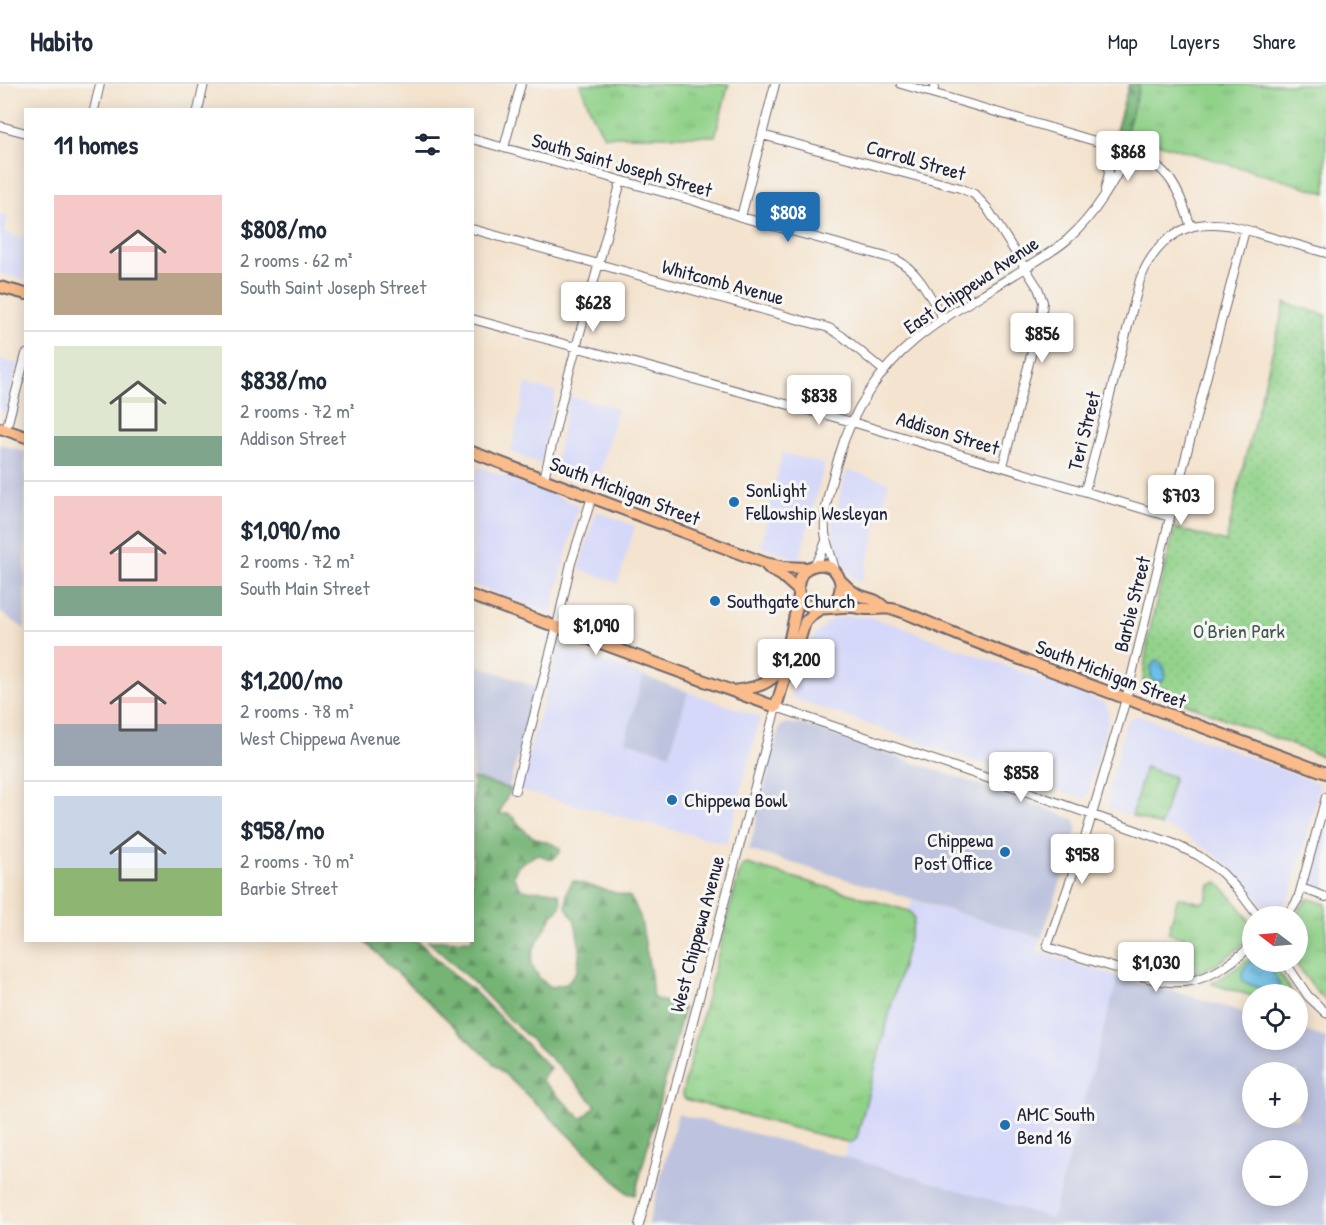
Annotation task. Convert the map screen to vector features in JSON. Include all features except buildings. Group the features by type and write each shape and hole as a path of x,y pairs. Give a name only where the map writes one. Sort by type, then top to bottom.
{"main road":[{"path":"0,286 24,293"},
{"path":"3,429 24,436"},
{"name":"South Michigan Street","path":"474,453 765,563 784,567 810,567"},
{"name":"South Michigan Street","path":"765,563 771,570 781,574 790,582 798,593"},
{"path":"825,566 838,576 840,593 832,604 823,609 809,606 798,593 800,578 810,567 825,566"},
{"name":"South Michigan Street","path":"838,576 855,593 875,600 884,608"},
{"name":"West Chippewa Avenue","path":"793,653 789,643 798,593"},
{"path":"474,597 776,707"},
{"name":"South Michigan Street","path":"823,609 844,607 896,610 1326,773"},
{"name":"West Chippewa Avenue","path":"776,707 805,622 814,613 823,609"},
{"path":"730,691 764,684 789,664"}],"street":[{"path":"94,108 100,84"},
{"path":"198,108 204,84"},
{"path":"504,148 521,84"},
{"path":"741,217 775,84"},
{"path":"901,84 1145,157 1174,184 1191,227 1214,224 1245,230 1326,253"},
{"path":"933,93 935,84"},
{"path":"0,126 24,132"},
{"name":"Carroll Street","path":"762,135 966,190 974,194 987,208 1025,268 1043,302 1003,466"},
{"name":"South Saint Joseph Street","path":"474,140 888,257 905,264 919,280 944,320"},
{"path":"1103,199 1108,173 1104,144"},
{"name":"East Chippewa Avenue","path":"838,576 826,541 825,515 841,450 852,422 868,393 884,371 915,340 1066,241 1103,199 1129,151"},
{"path":"544,479 562,397 621,181"},
{"name":"Teri Street","path":"1085,491 1144,269 1156,249 1176,234 1191,227"},
{"name":"Whitcomb Avenue","path":"474,230 829,328 884,371"},
{"name":"Barbie Street","path":"1242,953 1222,969 1206,977 1172,983 1047,947 1092,814 1126,699 1170,517 1245,230"},
{"name":"Addison Street","path":"474,320 852,422 1170,517"},
{"path":"3,429 24,361"},
{"path":"515,790 571,563 592,497"},
{"name":"East Chippewa Avenue","path":"810,567 819,558 826,541"},
{"path":"776,707 1172,843 1199,856 1222,873 1250,906"},
{"name":"West Chippewa Avenue","path":"639,1225 776,707"},
{"path":"1294,906 1298,899 1326,797"},
{"path":"1301,888 1326,897"},
{"path":"1292,972 1308,996 1326,1013"}],"shaded area":[{"path":"0,214 8,216 4,233 24,238 24,280 0,273"},
{"path":"0,360 18,364 5,414 0,412"},
{"path":"526,384 556,392 540,464 511,452"},
{"path":"569,396 617,408 597,485 554,469"},
{"path":"0,444 24,452 24,628 0,612"},
{"path":"782,453 825,464 799,560 761,546"},
{"path":"479,467 579,505 551,613 474,585 474,483"},
{"path":"847,470 889,482 862,582 855,580 844,565 837,551 832,525"},
{"path":"596,511 635,526 618,583 579,569"},
{"path":"846,616 868,617 896,625 1105,703 1108,708 1108,720 1087,796 1079,797 792,698 804,655 815,635 829,621"},
{"path":"559,646 643,676 625,741 670,754 688,692 760,717 727,844 518,790"},
{"path":"474,664 536,687 509,788 474,778"},
{"path":"643,676 688,692 670,754 625,741"},
{"path":"1137,716 1144,717 1320,784 1291,894 1284,906 1265,906 1235,872 1215,855 1187,836 1161,826 1174,777 1145,767 1132,816 1109,808 1110,785 1128,720"},
{"path":"786,723 804,725 1038,805 1075,820 1077,827 1071,850 1041,938 749,850 779,729"},
{"path":"1326,814 1326,888 1312,884 1310,875"},
{"path":"912,900 1041,938 1037,952 1118,977 1052,1219 844,1157"},
{"path":"1118,977 1242,1012 1242,1050 1308,1050 1308,1032 1326,1038 1326,1225 648,1225 678,1114 856,1160 1052,1218"}],"green space":[{"path":"580,84 729,84 715,136 604,136"},
{"path":"1129,84 1326,84 1326,193 1116,131"},
{"path":"1129,84 1140,84 1124,142 1114,140"},
{"name":"O'Brien Park","path":"1285,303 1326,315 1326,758 1143,687 1150,628 1175,528 1226,542"},
{"path":"1145,767 1174,777 1161,826 1132,816"},
{"path":"474,778 511,789 500,814 509,814 529,835 560,848 560,853 552,860 537,854 522,862 513,877 522,890 554,892 559,894 561,901 560,908 553,915 533,950 531,964 540,979 551,987 566,984 577,971 580,949 575,921 566,907 567,891 573,881 630,897 640,916 653,998 684,1008 635,1195 627,1193 365,942 419,942 473,990 550,1068 541,1080 582,1119 596,1106 570,1077 429,942 474,942"},
{"path":"747,864 909,911 912,914 914,920 857,1137 850,1143 688,1100 682,1093 740,870"},
{"path":"1217,882 1242,910 1242,945 1222,960 1188,974 1186,970 1192,943 1189,939 1168,933 1178,897 1201,903 1206,900 1210,885"},
{"path":"1307,899 1326,904 1326,1001 1302,972 1308,972 1308,906 1302,906"},
{"path":"1242,963 1242,972 1279,972 1287,984 1242,984 1242,993 1212,984"}],"water":[{"path":"1157,660 1165,671 1164,679 1160,682 1154,681 1151,676 1151,666"},
{"path":"1243,972 1272,972 1280,984 1250,984 1243,981"}],"place":[{"name":"Sonlight Fellowship Wesleyan","path":"734,502"},
{"name":"Southgate Church","path":"715,601"},
{"name":"Chippewa Bowl","path":"672,800"},
{"name":"Chippewa Post Office","path":"1005,852"},
{"name":"AMC South Bend 16","path":"1005,1125"}]}
